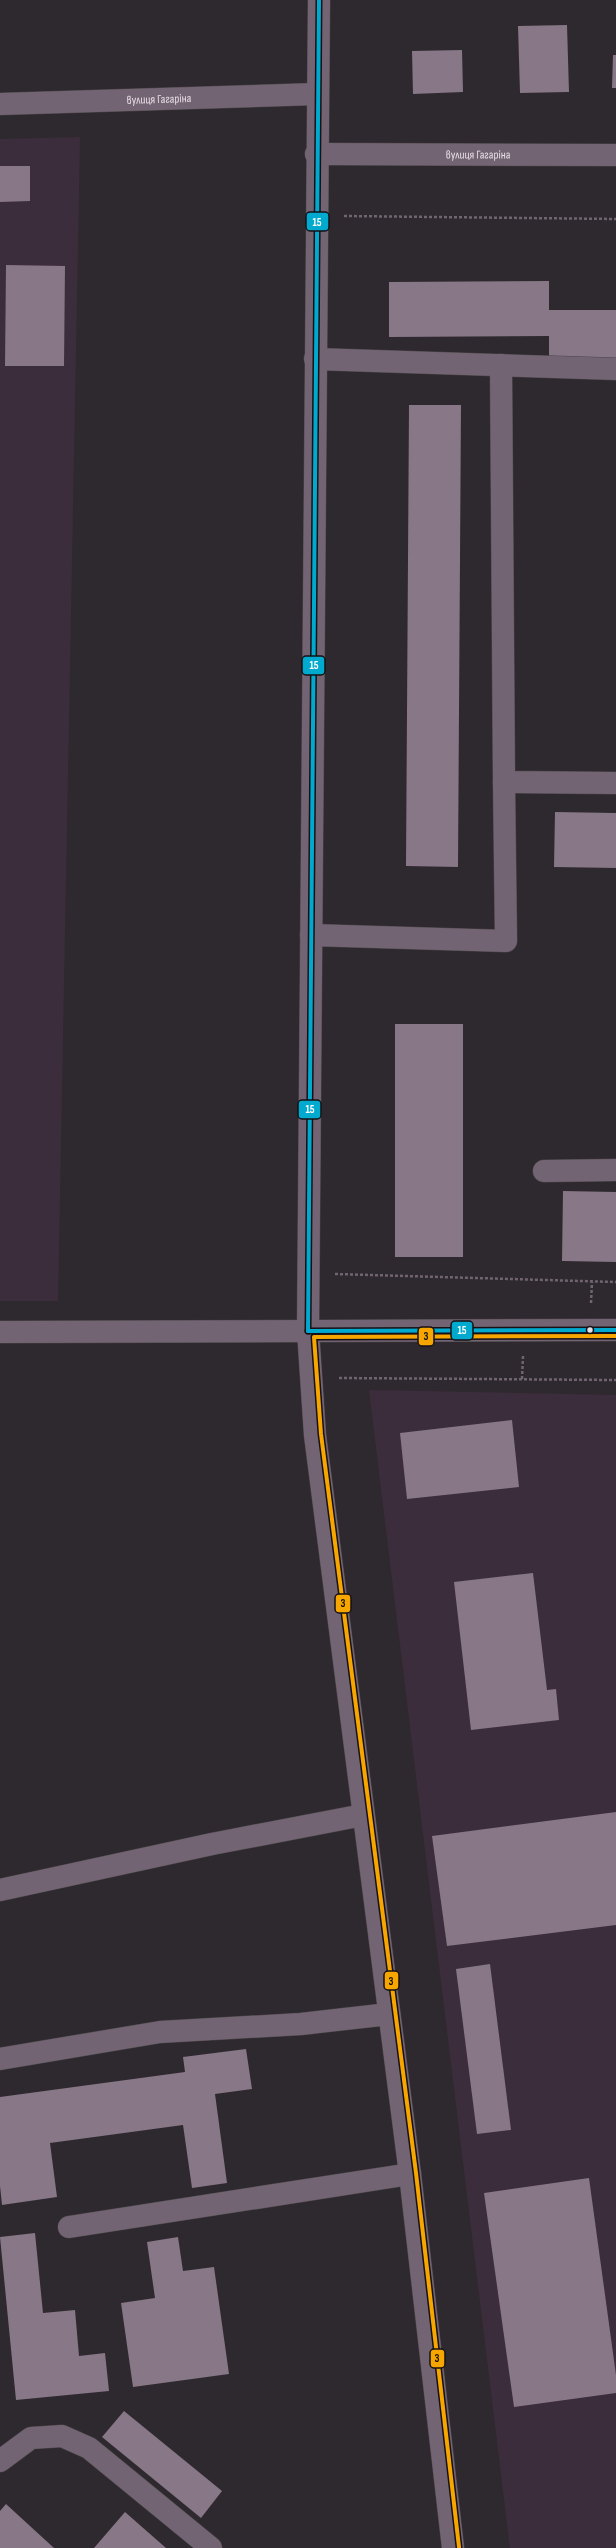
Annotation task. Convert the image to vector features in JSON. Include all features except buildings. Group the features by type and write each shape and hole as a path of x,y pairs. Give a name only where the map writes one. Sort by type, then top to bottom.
{"street":[{"path":"319,0 316,154 308,1330 310,1378 315,1435 410,2174 453,2548"},
{"name":"вулиця Гагаріна","path":"0,104 317,94"},
{"name":"вулиця Гагаріна","path":"316,154 616,155"},
{"path":"315,359 616,369"},
{"path":"311,935 506,941 501,366"},
{"path":"504,782 616,783"},
{"path":"544,1171 616,1170"},
{"path":"0,1332 616,1330"},
{"path":"0,1890 212,1844 363,1815"},
{"path":"0,2059 160,2032 301,2024 389,2014"},
{"path":"69,2227 410,2174"},
{"path":"0,2461 31,2438 62,2436 90,2448 211,2548"}],"path":[{"path":"316,215 616,219"},
{"path":"309,1274 616,1282"},
{"path":"310,1378 616,1380"}],"shaded area":[{"path":"80,137 58,1301 0,1301 0,139"},
{"path":"369,1390 616,1395 616,2548 510,2548"}],"transit line":[{"name":"15","path":"308,1331 319,0"},
{"name":"15","path":"308,1331 616,1330"},
{"name":"3","path":"459,2547 416,2173 321,1434 314,1337 616,1336"}]}
